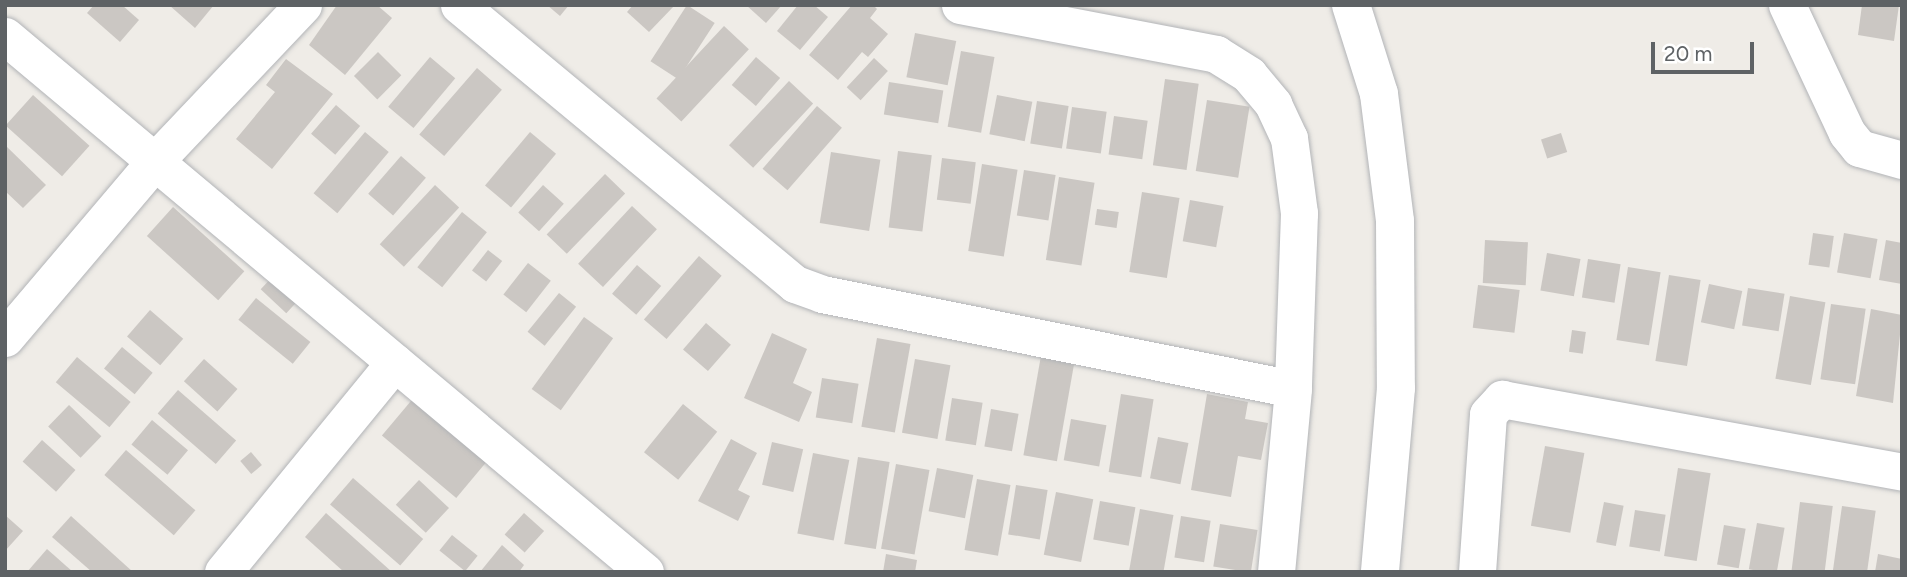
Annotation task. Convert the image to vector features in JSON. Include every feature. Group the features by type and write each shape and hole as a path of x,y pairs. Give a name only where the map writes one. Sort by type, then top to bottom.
{"street":[{"path":"5,338 155,161 303,5"},
{"path":"459,5 795,284 822,294 1293,388"},
{"path":"960,5 1216,54 1249,75 1273,104 1289,138 1299,213 1293,388 1276,572"},
{"path":"1351,5 1379,94 1395,221 1396,388 1380,572"},
{"path":"1787,5 1859,148 1902,160"},
{"path":"5,36 645,572"},
{"path":"223,572 395,362"},
{"path":"1477,572 1488,414 1502,399 1902,472"}],"building":[{"path":"94,5 122,5 139,20 120,42 87,13"},
{"path":"169,5 214,5 195,28"},
{"path":"337,5 377,5 392,18 345,75 309,45"},
{"path":"547,5 569,5 560,16"},
{"path":"633,5 675,5 649,32 627,12"},
{"path":"687,5 715,23 678,79 651,61"},
{"path":"746,5 782,5 766,23"},
{"path":"798,5 814,5 828,17 800,50 777,31"},
{"path":"852,5 873,5 877,9 870,18 888,34 868,57 862,52 838,80 809,55"},
{"path":"1862,5 1899,5 1894,41 1858,35"},
{"path":"724,26 749,49 681,122 656,98"},
{"path":"915,33 956,41 948,85 906,77"},
{"path":"961,51 994,57 981,133 948,127"},
{"path":"378,52 401,75 377,99 354,76"},
{"path":"430,57 455,78 413,128 388,107"},
{"path":"756,57 780,78 756,106 732,85"},
{"path":"874,58 888,71 861,100 847,87"},
{"path":"286,59 333,94 272,169 236,139 275,92 266,85"},
{"path":"477,68 502,90 444,156 419,134"},
{"path":"1165,79 1199,84 1187,170 1153,165"},
{"path":"789,81 813,104 753,168 729,145"},
{"path":"889,82 943,91 938,123 884,115"},
{"path":"33,95 89,146 62,176 6,125"},
{"path":"997,95 1032,102 1025,141 989,134"},
{"path":"1207,100 1249,107 1238,178 1196,171"},
{"path":"1037,101 1069,106 1062,148 1030,143"},
{"path":"336,105 360,126 335,155 311,134"},
{"path":"817,106 842,128 787,190 763,169"},
{"path":"1072,107 1107,112 1101,153 1066,149"},
{"path":"1114,116 1148,121 1142,159 1109,155"},
{"path":"365,132 389,152 337,213 314,193"},
{"path":"530,132 556,154 511,207 485,186"},
{"path":"1561,133 1567,152 1547,159 1541,139"},
{"path":"5,145 46,185 23,208 5,191"},
{"path":"898,151 932,155 922,232 889,227"},
{"path":"831,152 880,160 869,231 820,223"},
{"path":"401,156 426,178 393,215 368,194"},
{"path":"942,158 976,162 971,204 937,200"},
{"path":"982,164 1018,170 1004,257 968,251"},
{"path":"1024,170 1056,175 1048,220 1017,215"},
{"path":"605,174 625,193 567,254 547,234"},
{"path":"1059,177 1095,183 1081,266 1046,260"},
{"path":"435,185 459,208 404,267 380,244"},
{"path":"543,185 564,204 539,231 518,212"},
{"path":"1142,192 1180,198 1167,278 1129,272"},
{"path":"1190,200 1223,206 1216,247 1183,241"},
{"path":"632,206 657,229 603,287 578,264"},
{"path":"173,207 244,271 218,300 147,236"},
{"path":"1097,209 1119,212 1117,228 1095,225"},
{"path":"462,212 487,232 442,287 417,267"},
{"path":"1813,233 1834,236 1829,268 1809,265"},
{"path":"1844,233 1877,239 1871,278 1837,272"},
{"path":"1485,240 1528,242 1526,285 1483,283"},
{"path":"1886,240 1902,243 1902,284 1879,280"},
{"path":"488,250 502,261 486,282 472,270"},
{"path":"1547,253 1580,259 1574,296 1540,290"},
{"path":"699,256 722,276 667,339 644,319"},
{"path":"1588,259 1621,264 1614,303 1582,298"},
{"path":"528,263 551,281 526,312 503,295"},
{"path":"637,265 661,286 636,315 612,294"},
{"path":"1628,267 1661,272 1649,345 1616,340"},
{"path":"275,274 301,298 286,313 261,289"},
{"path":"1669,275 1701,280 1687,366 1655,361"},
{"path":"1709,284 1742,291 1734,329 1701,322"},
{"path":"1478,285 1520,290 1514,333 1473,328"},
{"path":"1748,288 1785,294 1779,331 1742,326"},
{"path":"559,293 576,307 545,346 528,332"},
{"path":"1790,296 1825,302 1811,385 1775,379"},
{"path":"256,298 310,342 293,364 238,320"},
{"path":"1831,304 1866,309 1855,384 1820,379"},
{"path":"1871,309 1902,315 1893,403 1856,396"},
{"path":"150,310 183,339 160,365 127,336"},
{"path":"584,317 613,338 561,410 532,389"},
{"path":"706,323 731,345 708,371 683,349"},
{"path":"1572,330 1586,332 1583,354 1569,352"},
{"path":"772,333 807,349 793,383 812,392 799,422 744,398"},
{"path":"877,338 910,344 895,433 861,427"},
{"path":"122,347 153,373 135,394 104,368"},
{"path":"1042,350 1075,356 1057,461 1023,455"},
{"path":"77,357 131,402 109,427 56,382"},
{"path":"204,359 237,389 217,411 184,381"},
{"path":"915,359 950,365 937,439 902,433"},
{"path":"822,378 859,384 852,423 816,418"},
{"path":"178,390 236,441 216,464 158,413"},
{"path":"1121,394 1154,399 1141,477 1109,472"},
{"path":"1207,394 1248,402 1245,419 1268,423 1261,460 1238,456 1231,497 1191,490"},
{"path":"416,395 490,457 456,498 382,436"},
{"path":"952,398 983,403 976,445 945,440"},
{"path":"683,404 717,432 678,480 644,452"},
{"path":"69,405 101,436 81,458 48,427"},
{"path":"991,409 1019,414 1012,451 984,446"},
{"path":"1071,419 1106,425 1099,467 1064,460"},
{"path":"152,420 188,450 167,475 131,445"},
{"path":"1158,437 1188,443 1180,484 1150,478"},
{"path":"731,439 757,453 738,490 750,496 738,521 698,501"},
{"path":"42,440 75,470 56,492 23,462"},
{"path":"772,442 803,449 793,492 762,485"},
{"path":"1545,446 1584,453 1570,533 1531,526"},
{"path":"126,450 195,510 174,535 104,475"},
{"path":"251,452 262,465 251,474 240,461"},
{"path":"813,453 849,460 834,541 797,533"},
{"path":"858,457 890,462 876,549 844,544"},
{"path":"896,464 929,470 915,555 881,549"},
{"path":"937,468 973,475 965,518 929,511"},
{"path":"1678,468 1711,473 1697,561 1664,556"},
{"path":"353,478 423,539 400,565 330,504"},
{"path":"977,479 1010,485 998,556 964,550"},
{"path":"419,480 449,508 426,533 396,505"},
{"path":"1016,485 1048,490 1040,539 1008,534"},
{"path":"1056,492 1093,499 1081,562 1044,555"},
{"path":"1100,501 1135,507 1129,546 1093,539"},
{"path":"1604,502 1624,506 1616,546 1596,542"},
{"path":"1800,502 1833,506 1825,572 1791,572"},
{"path":"1842,506 1876,511 1867,572 1833,572"},
{"path":"1140,509 1173,515 1163,572 1129,572"},
{"path":"1635,510 1666,515 1660,551 1629,547"},
{"path":"326,513 392,572 344,572 305,537"},
{"path":"524,513 544,531 525,553 505,535"},
{"path":"5,515 23,531 5,551"},
{"path":"71,516 133,572 92,572 52,537"},
{"path":"1181,516 1211,521 1204,562 1174,557"},
{"path":"1757,523 1785,528 1777,572 1749,569"},
{"path":"1220,524 1258,530 1251,572 1213,566"},
{"path":"1724,525 1746,529 1739,568 1717,564"},
{"path":"452,535 478,556 465,571 439,551"},
{"path":"502,545 524,565 519,572 480,572"},
{"path":"47,549 73,572 27,572"},
{"path":"886,554 917,560 915,572 883,572"},
{"path":"1878,554 1902,559 1902,572 1875,572"}]}
